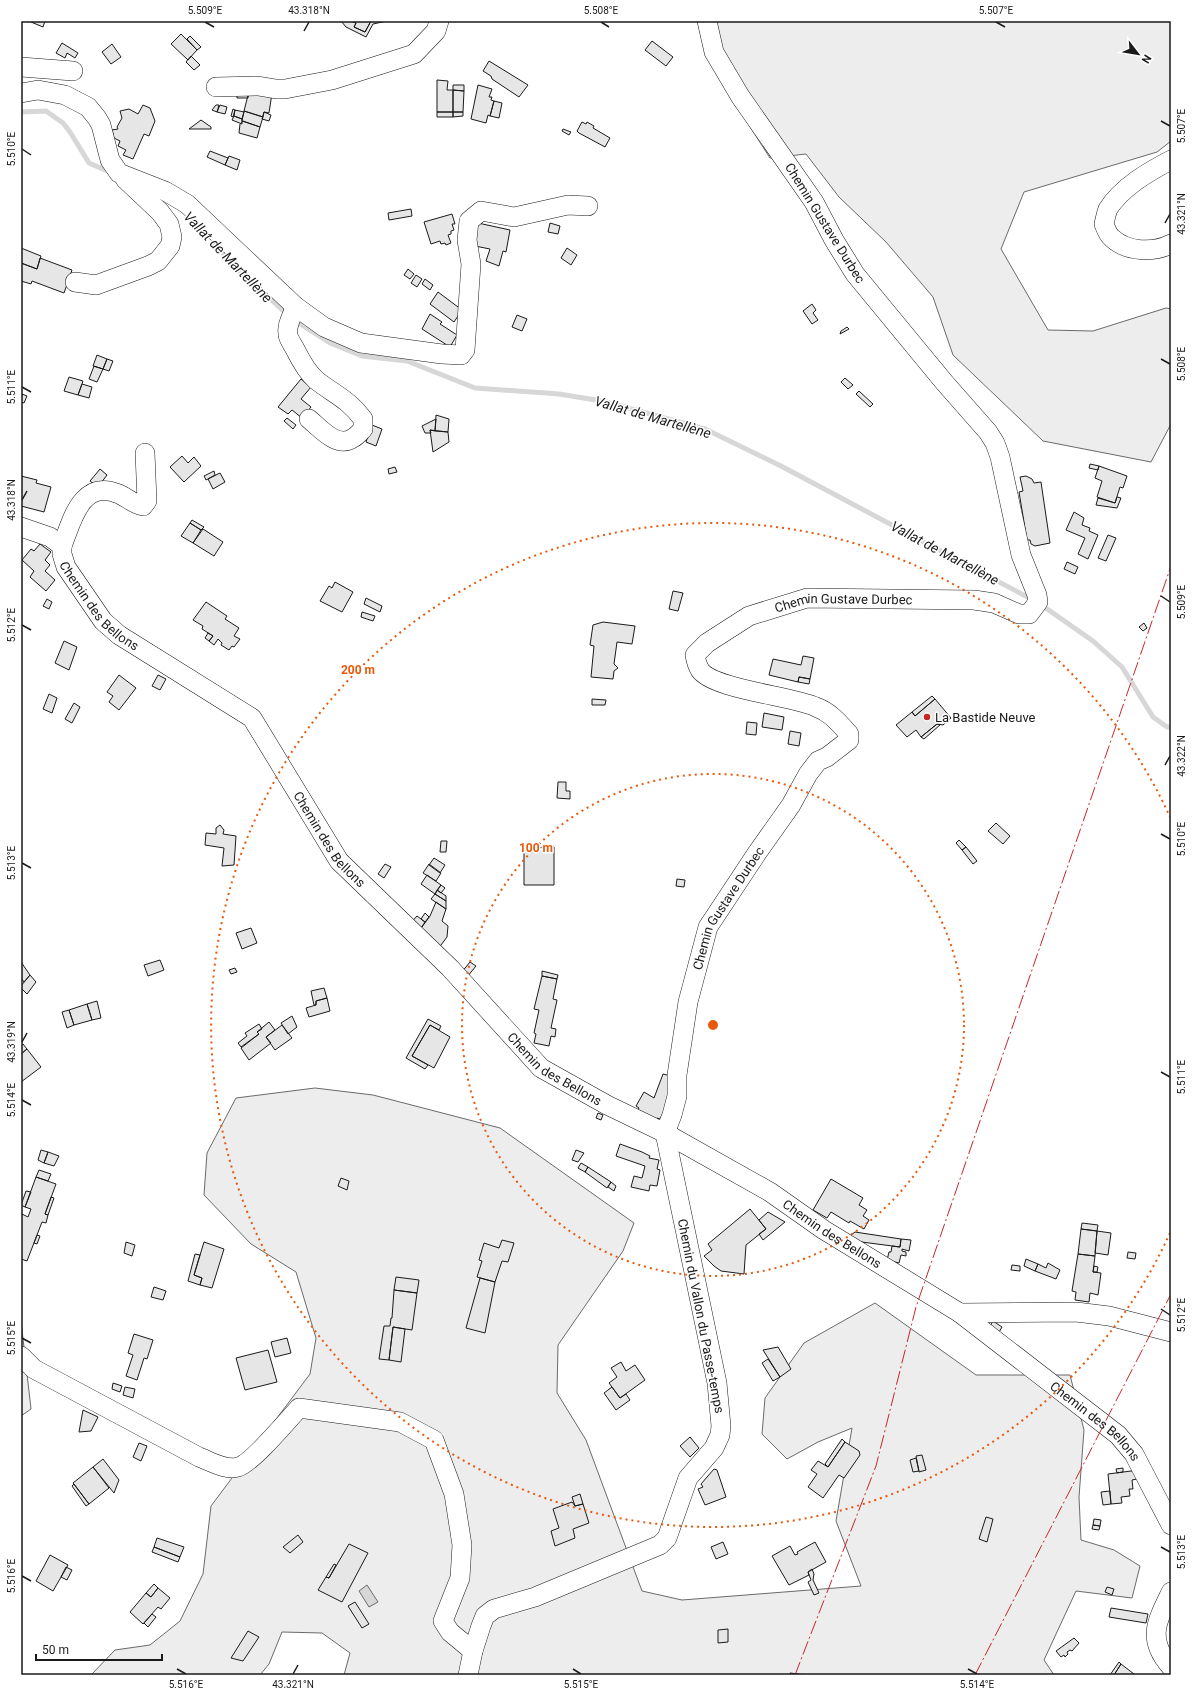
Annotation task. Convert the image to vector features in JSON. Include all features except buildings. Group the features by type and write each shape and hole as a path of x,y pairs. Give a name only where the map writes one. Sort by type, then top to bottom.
{"street":[{"path":"216,87 258,86 276,89 310,85 332,80 414,54 436,32 439,21"},
{"name":"Chemin Gustave Durbec","path":"665,1133 677,1096 677,1074 688,1002 708,928 757,853 791,805 808,774 818,761 827,757 849,740 849,734 836,718 818,708 804,702 735,688 713,679 700,671 695,655 707,643 749,616 807,598 974,600 994,603 1019,614 1029,614 1038,602 1037,595 1021,555 1000,456 995,443 988,432 944,382 855,274 834,240 814,202 740,96 714,52 707,21"},
{"path":"21,67 73,71"},
{"path":"21,94 38,90 65,95 88,107 98,118 101,125 110,160 119,173 160,212 169,224 172,237 170,246 158,261 96,285 75,282"},
{"path":"1171,160 1148,172 1120,194 1107,210 1104,224 1111,237 1125,247 1145,250 1171,244"},
{"path":"119,173 165,191 187,204 292,314 362,343 442,354 461,355 465,350 471,264 467,240 469,221 481,211 514,217 568,205 588,206"},
{"path":"292,314 288,336 299,356 315,379 345,399 355,408 363,419 362,429 353,439 340,441 329,436 309,418"},
{"path":"62,546 80,502 89,494 102,490 119,494 134,504 143,506 147,501 145,453"},
{"name":"Chemin des Bellons","path":"21,527 50,537 62,546 62,554 66,566 103,621 119,636 252,718 338,861 450,968 542,1068 607,1105 665,1133 770,1192 824,1230 960,1313 1118,1435 1134,1454 1171,1525"},
{"name":"Chemin du Vallon du Passe-temps","path":"468,1675 473,1651 485,1616 494,1609 535,1597 660,1545 667,1538 688,1478 714,1448 720,1435 721,1426 717,1383 665,1133"},
{"path":"960,1313 1076,1312 1109,1316 1171,1332"},
{"path":"21,1356 34,1369 199,1457 223,1467 238,1467 253,1457 299,1408 400,1422 434,1440 454,1494 462,1545 460,1578 443,1622 450,1632 473,1651"},
{"path":"1171,1592 1157,1620 1156,1638 1165,1660 1171,1667"}],"shaded area":[{"path":"710,21 1171,21 1171,141 1157,152 1024,192 1001,249 1048,330 1093,331 1166,308 1171,309 1171,424 1151,462 1043,441 953,355 933,297 886,242 839,197 806,154 770,158 727,91"},
{"path":"315,1088 373,1095 500,1128 634,1223 623,1251 558,1345 557,1393 586,1440 642,1591 682,1600 861,1586 836,1521 852,1428 818,1442 787,1459 762,1434 765,1398 804,1343 875,1303 976,1375 1070,1375 1084,1430 1079,1497 1081,1540 1114,1550 1140,1566 1132,1598 1076,1591 1044,1660 1054,1675 344,1675 350,1653 322,1633 282,1632 269,1664 260,1675 91,1675 115,1650 150,1645 180,1621 203,1574 211,1506 310,1374 316,1338 296,1272 251,1244 204,1195 207,1153 236,1098"},
{"path":"21,1321 31,1409 21,1416"},
{"path":"367,1585 378,1602 369,1607 359,1591"}],"waterway":[{"name":"Vallat de Martellène","path":"21,112 46,111 63,123 89,163 105,170"},
{"name":"Vallat de Martellène","path":"215,242 230,263 288,315"},
{"name":"Vallat de Martellène","path":"294,320 330,343 362,356 407,361 475,388 559,394 602,401 705,429 781,466 1033,600"},
{"name":"Vallat de Martellène","path":"1040,604 1093,641 1122,667 1153,717 1167,727 1171,727"}],"power":[{"path":"795,1675 876,1466 916,1307 1171,566"},
{"path":"975,1675 1171,1294"}],"place":[{"name":"La Bastide Neuve","path":"927,717"}]}
